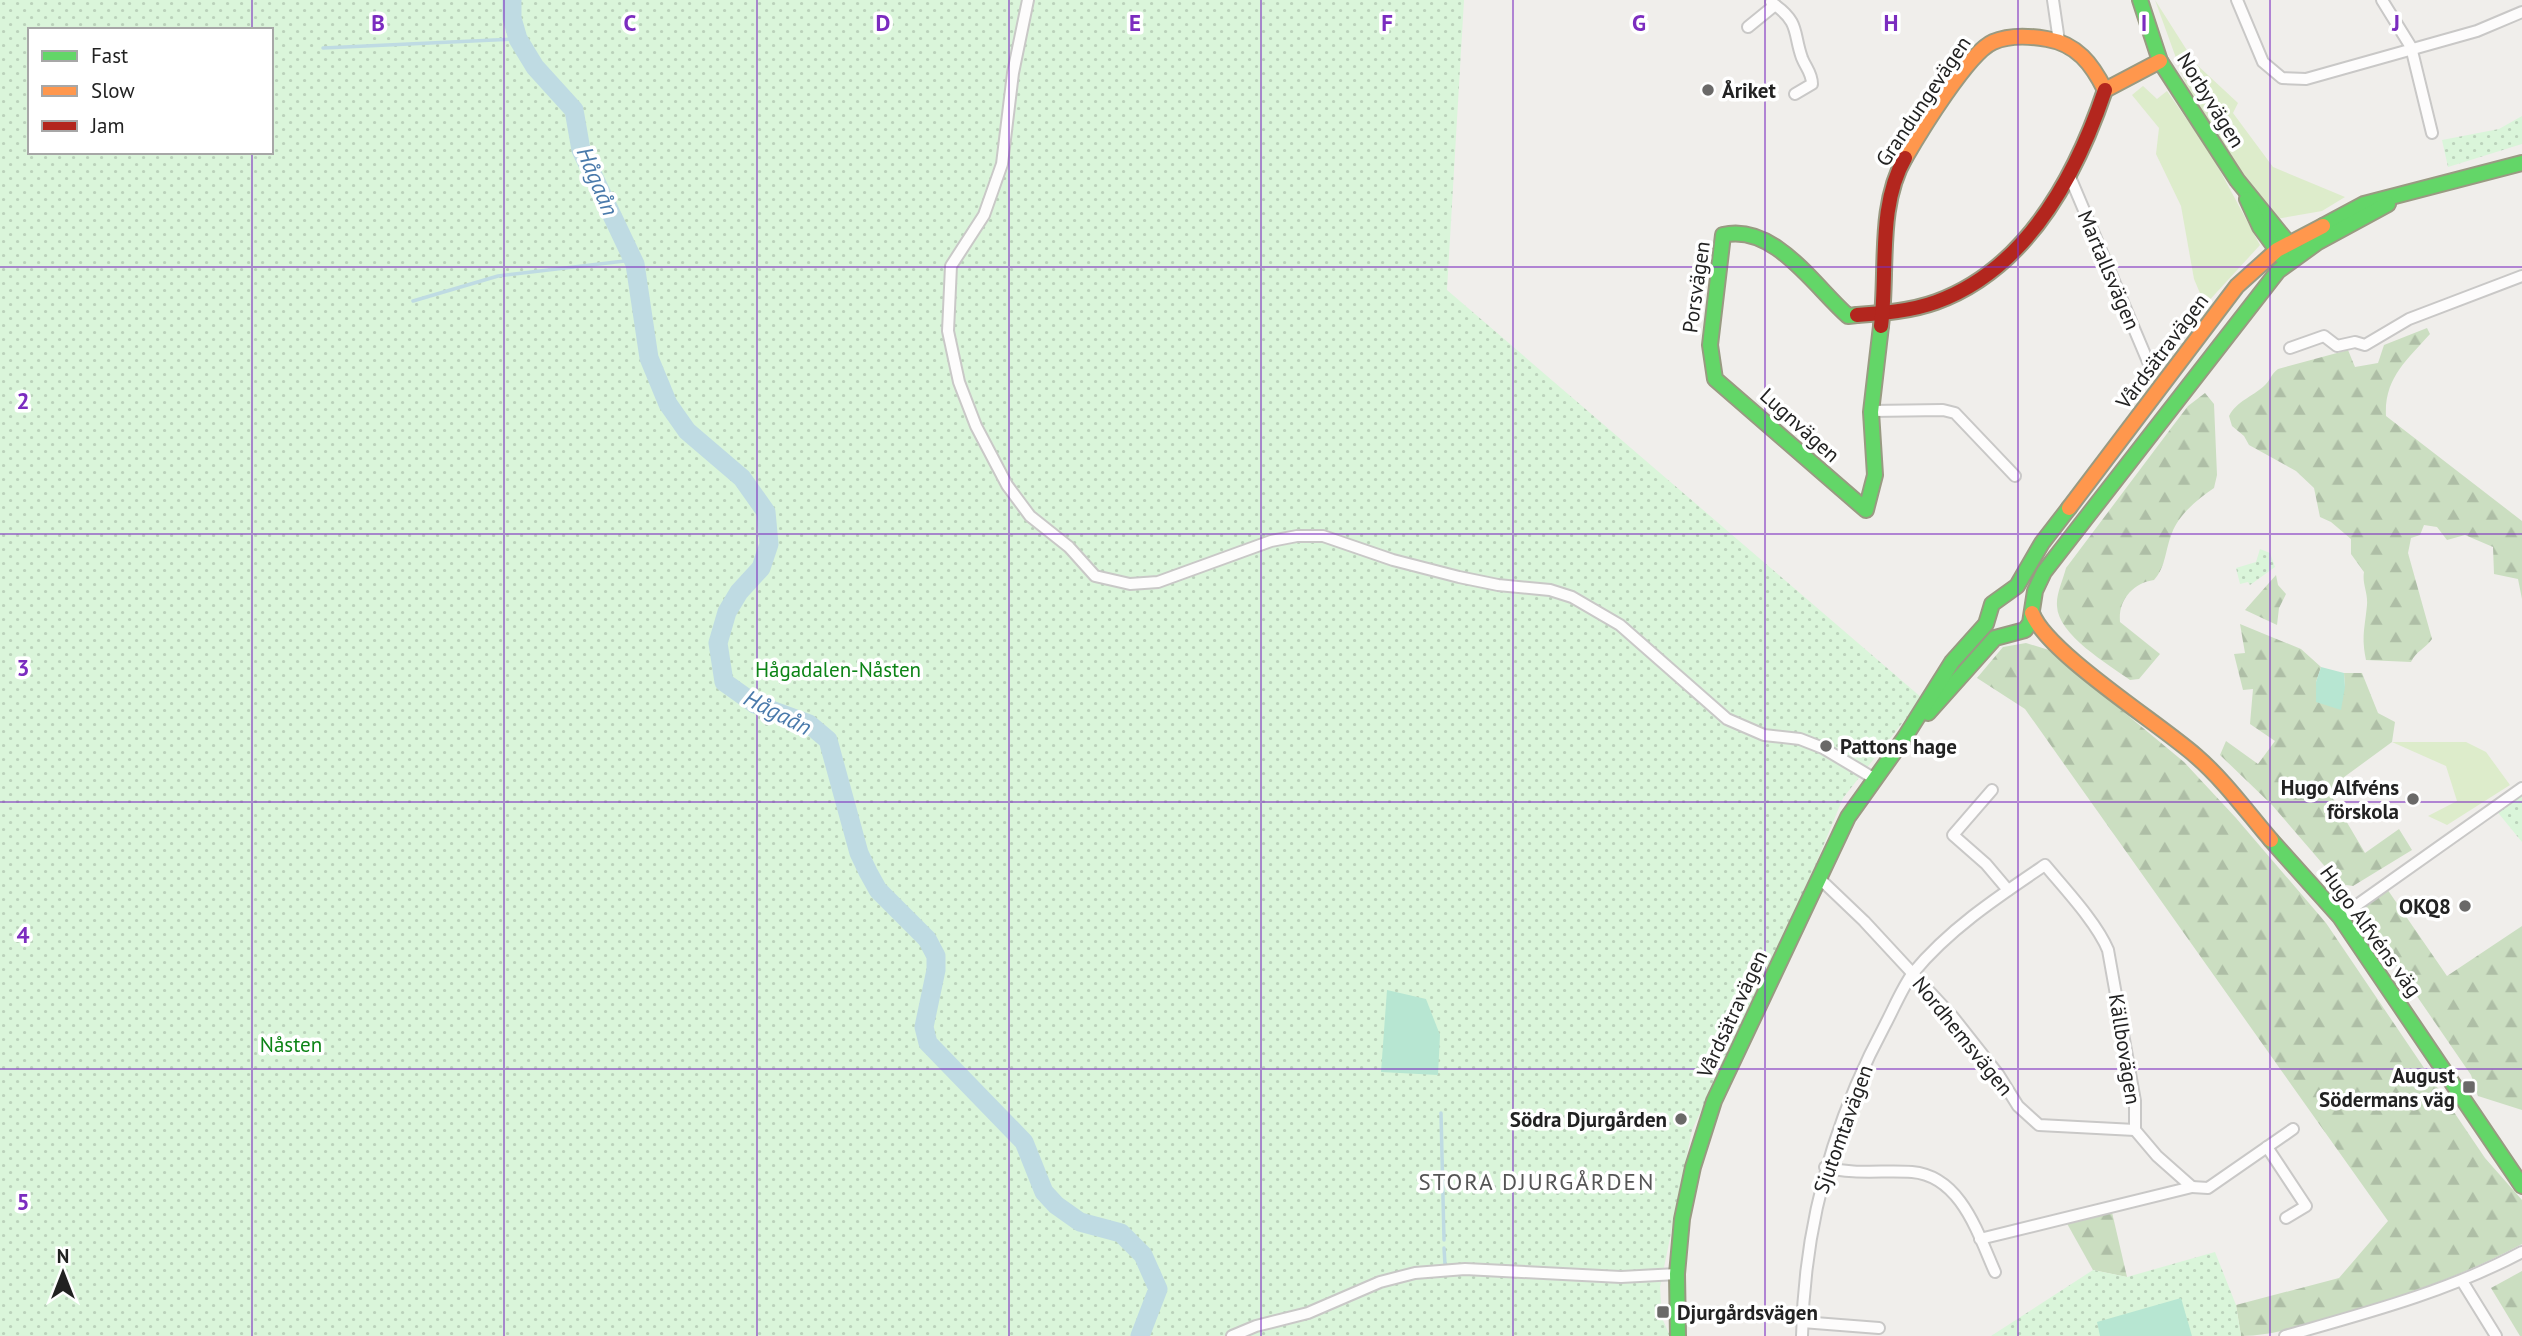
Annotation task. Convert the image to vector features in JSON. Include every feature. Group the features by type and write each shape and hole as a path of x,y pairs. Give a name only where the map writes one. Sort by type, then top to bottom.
{"street":[{"path":"1028,0 1013,73 1002,164 984,215 951,266 948,331 959,382 976,426 1007,485 1031,516 1069,547 1095,576 1130,584 1158,582 1271,541 1297,536 1323,536 1459,577 1550,590 1572,597 1620,625 1727,719 1764,735 1800,739 1823,748 1875,779"},
{"path":"2053,0 2059,41"},
{"name":"Norbyvägen","path":"2140,0 2160,61 2292,259"},
{"path":"2237,0 2263,62 2282,78 2306,79 2411,47 2477,31 2522,12"},
{"path":"2382,0 2411,47 2432,133"},
{"path":"1748,27 1772,3 1795,24 1802,58 1812,75 1812,84 1795,94"},
{"name":"Grandungevägen","path":"1866,510 1875,497 1871,411 1893,181 1975,55 1988,43 2023,37 2059,41 2074,49 2094,66 2105,90"},
{"path":"1882,313 1925,305 1971,284 2025,239 2055,203 2070,177 2105,90 2160,61"},
{"name":"Vårdsätravägen","path":"2004,594 2017,586 2042,543 2237,286 2283,246 2364,204 2405,196 2522,163"},
{"name":"Martallsvägen","path":"2070,177 2149,364"},
{"name":"Vårdsätravägen","path":"2032,610 2044,572 2256,296 2292,259 2405,196"},
{"name":"Porsvägen","path":"1711,367 1710,345 1719,255 1723,235 1729,231 1749,235 1782,251 1831,303 1848,316 1882,313"},
{"path":"2290,348 2324,336 2337,346 2355,342 2365,345 2409,320 2522,276"},
{"name":"Lugnvägen","path":"1711,367 1715,379 1866,510"},
{"path":"1871,411 1943,410 1955,413 2015,476"},
{"path":"2017,593 2032,610 2030,624 2014,635 1994,628 1989,614 1992,604 2004,594 2017,593"},
{"name":"Hugo Alfvéns väg","path":"2032,610 2036,624 2058,647 2198,757 2340,917 2522,1186"},
{"name":"Vårdsätravägen","path":"1678,1336 1676,1274 1682,1219 1693,1167 1714,1101 1848,817 1905,737 1952,662 1986,624 1989,614"},
{"name":"Vårdsätravägen","path":"1905,737 1996,638 2014,635"},
{"name":"Hugo Alfvéns väg","path":"2014,635 2058,647"},
{"path":"2340,917 2522,788"},
{"path":"1992,790 1953,835 1986,864 2008,890"},
{"name":"Källbovägen","path":"1912,974 1958,928 2045,865 2100,930 2115,980 2121,1035 2135,1101 2135,1130 2157,1156 2192,1187"},
{"name":"Nordhemsvägen","path":"1820,879 1864,921 1961,1027 1998,1074 2018,1106 2039,1125 2135,1130"},
{"name":"Sjutomtavägen","path":"1802,1336 1810,1232 1825,1167 1873,1048 1912,974"},
{"path":"1980,1239 2192,1187 2208,1188 2293,1129"},
{"path":"2267,1146 2306,1206 2286,1218"},
{"path":"1825,1167 1844,1172 1916,1172 1945,1183 1963,1205 1995,1272"},
{"path":"2285,1336 2389,1307 2462,1280 2522,1252"},
{"path":"1232,1336 1256,1326 1308,1313 1380,1282 1415,1273 1465,1269 1608,1277 1676,1274"},
{"path":"2462,1280 2496,1336"},
{"path":"1802,1322 1879,1328"}],"green space":[{"name":"Hågadalen-Nåsten","path":"0,0 1464,0 1447,290 1922,698 1843,798 1800,902 1692,1130 1660,1287 1662,1318 1670,1336 0,1336"},
{"path":"2155,0 2195,63 2238,103 2233,113 2273,167 2345,197 2322,211 2276,219 2271,216 2188,91"},
{"path":"2143,86 2157,99 2167,91 2211,154 2260,245 2205,305 2194,279 2181,206 2156,154 2159,128 2132,95"},
{"path":"2522,116 2522,144 2448,167 2442,140 2499,129"},
{"path":"2427,328 2430,334 2405,361 2393,380 2386,403 2386,416 2522,521 2522,599 2518,579 2494,574 2493,547 2465,535 2447,540 2437,527 2424,525 2420,535 2411,538 2408,553 2432,639 2411,662 2366,660 2364,638 2367,600 2364,572 2351,554 2351,539 2331,522 2320,517 2314,488 2296,471 2249,445 2244,436 2232,426 2229,416 2240,403 2264,386 2278,369 2348,350 2355,367 2378,363 2384,345"},
{"path":"2205,393 2214,404 2217,475 2214,488 2179,520 2172,533 2161,570 2154,580 2133,589 2124,600 2120,622 2160,654 2139,679 2130,680 2097,657 2066,628 2057,606 2059,592 2066,568 2188,406"},
{"path":"2260,549 2270,553 2275,567 2250,585 2248,582 2240,584 2236,568 2256,562"},
{"path":"2276,575 2278,585 2286,594 2279,608 2277,625 2245,610"},
{"path":"2240,624 2301,649 2321,667 2316,682 2345,687 2344,673 2362,673 2378,713 2395,722 2392,742 2336,783 2332,797 2365,853 2399,829 2412,850 2353,886 2340,884 2272,805 2220,755 2226,741 2258,764 2275,741 2250,724 2253,689 2243,690 2234,654 2245,653"},
{"path":"2026,643 2049,650 2184,762 2326,923 2485,1158 2522,1200 2522,1244 2454,1276 2384,1301 2289,1329 2241,1336 2236,1305 2339,1278 2388,1221 2025,709 1977,678 2003,647"},
{"path":"2321,667 2344,673 2345,687 2341,710 2316,702 2316,682"},
{"path":"2392,742 2466,742 2486,752 2510,785 2447,825 2428,816 2457,801 2446,766"},
{"path":"2522,788 2522,842 2495,809"},
{"path":"2385,886 2447,976 2522,926 2522,1110 2478,1096 2471,1075 2355,906"},
{"path":"1387,990 1426,999 1440,1035 1438,1075 1381,1072"},
{"path":"2111,1208 2127,1277 2093,1270 2065,1220"},
{"path":"2215,1252 2236,1305 2241,1336 1991,1336 2093,1270 2127,1277"},
{"path":"2522,1271 2522,1336 2520,1336 2491,1288"},
{"path":"2181,1298 2192,1336 2100,1336 2097,1322"}],"waterway":[{"name":"Hågaån","path":"512,0 512,18 518,39 535,67 574,110 581,150 635,264 649,358 668,404 687,431 742,478 766,512 769,544 761,568 739,592 727,612 718,643 724,682 755,704 809,724 828,740 859,853 868,872 878,890 927,939 936,956 936,970 924,1027 928,1043 1024,1142 1044,1192 1056,1205 1080,1222 1121,1233 1143,1255 1158,1289 1140,1336"},
{"path":"323,48 518,39"},
{"path":"413,301 498,276 633,260"},
{"path":"1441,1113 1444,1240"},
{"path":"1444,1248 1445,1264"}],"traffic: fast":[{"path":"2140,0 2160,61 2237,180 2294,250"},
{"path":"2323,226 2364,204 2522,163"},
{"path":"2247,199 2260,227 2282,257"},
{"path":"1928,713 1995,638 2025,630 2030,623 2035,591 2044,572 2278,271 2318,242 2388,204"},
{"path":"1857,315 1848,316 1776,247 1759,238 1742,234 1723,235 1710,345 1715,379 1866,510 1875,475 1871,412 1881,326"},
{"path":"1678,1336 1677,1274 1682,1219 1693,1167 1714,1101 1848,817 1905,737 1952,662 1986,624 1992,604 2017,586 2042,543 2069,508"},
{"path":"2271,840 2340,917 2522,1186"}],"traffic: slow":[{"path":"1905,158 1958,77 1971,61 1993,42 2027,37 2067,45 2089,64 2105,90 2160,61"},
{"path":"2069,508 2237,286 2277,250 2323,226"},
{"path":"2032,613 2058,647 2206,765 2271,840"}],"traffic: jam":[{"path":"1857,315 1907,310 1936,302 1968,287 1997,267 2022,243 2063,186 2079,155 2105,90"},
{"path":"1881,326 1887,218 1890,197 1905,158"}],"place":[{"name":"Åriket","path":"1708,90"},
{"name":"Pattons hage","path":"1826,746"},
{"name":"Hugo Alfvéns förskola","path":"2413,799"},
{"name":"OKQ8","path":"2465,906"},
{"name":"August Södermans väg","path":"2469,1087"},
{"name":"Södra Djurgården","path":"1681,1119"},
{"name":"Djurgårdsvägen","path":"1663,1312"}],"district":[{"name":"STORA DJURGÅRDEN","path":"1537,1181"}],"park label":[{"name":"Nåsten","path":"291,1044"}]}
